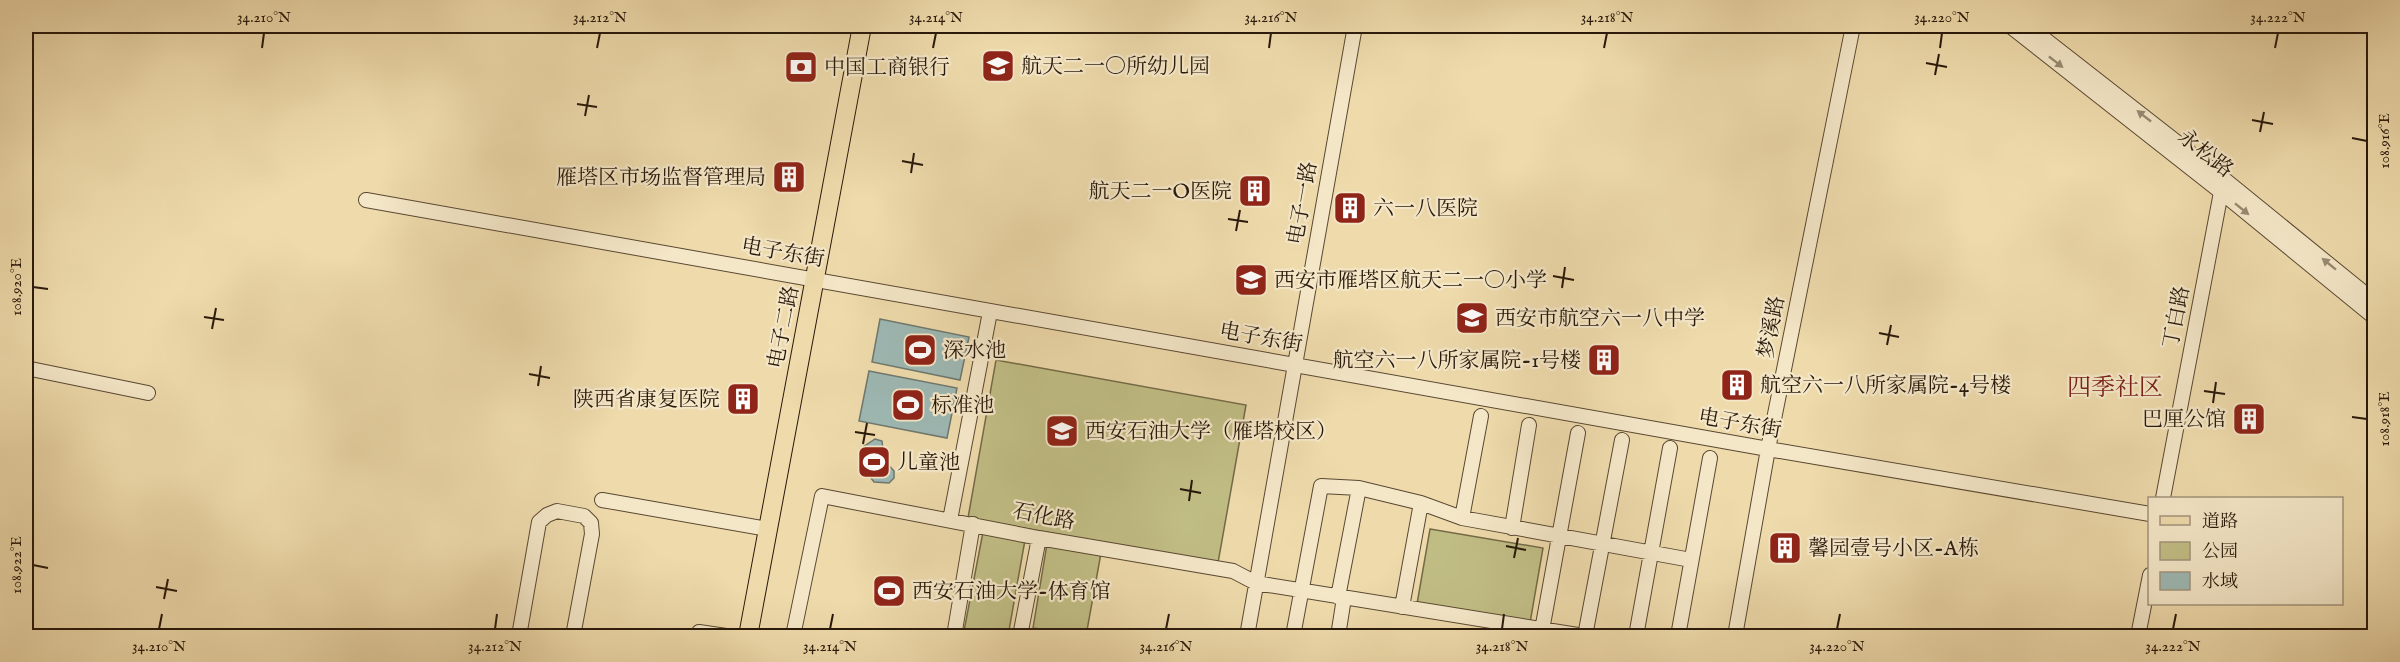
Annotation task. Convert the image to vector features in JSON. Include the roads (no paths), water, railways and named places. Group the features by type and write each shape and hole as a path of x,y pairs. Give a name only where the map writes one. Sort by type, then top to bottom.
{"main road":[{"name":"电子二路","path":"759,636 862,26"},
{"name":"电子二路","path":"748,636 768,529 873,26"}],"street":[{"name":"电子一路","path":"1247,636 1355,26"},
{"name":"梦溪路","path":"1735,636 1768,449 1853,26"},
{"name":"永松路","path":"2010,26 2374,301"},
{"name":"永松路","path":"2028,26 2223,185 2374,317"},
{"name":"丁白路","path":"2163,497 2223,185"},
{"name":"电子东街","path":"366,200 1768,449 2148,514"},
{"path":"950,520 990,312"},
{"path":"26,368 148,393"},
{"path":"1462,518 1481,416"},
{"path":"1512,528 1529,425"},
{"path":"1535,632 1558,536 1578,433"},
{"path":"1585,636 1622,440"},
{"path":"1636,636 1670,448"},
{"path":"1678,636 1710,458"},
{"path":"1293,636 1321,486 1359,488 1421,503 1462,518 1691,560"},
{"path":"1338,636 1341,597 1359,488"},
{"name":"石化路","path":"793,636 822,496 1039,538 1233,571 1256,584 1402,607 1535,632 1585,636"},
{"path":"602,500 768,529"},
{"path":"1402,607 1421,503"},
{"path":"519,636 539,522 547,515 557,511 584,516 591,523 592,534 573,636"},
{"path":"954,636 973,524"},
{"path":"1020,636 1039,538"},
{"path":"2138,636 2148,585"},
{"path":"698,636 699,632 726,636"}],"water":[{"name":"深水池","path":"880,319 969,337 960,380 872,362"},
{"name":"标准池","path":"869,371 957,388 947,438 859,421"},
{"name":"儿童池","path":"875,439 882,441 884,460 894,471 894,478 889,483 874,482 861,465 860,449"}],"place":[{"name":"航天二一〇所幼儿园","path":"998,66"},
{"name":"中国工商银行","path":"801,67"},
{"name":"雁塔区市场监督管理局","path":"789,177"},
{"name":"航天二一O医院","path":"1255,191"},
{"name":"六一八医院","path":"1350,208"},
{"name":"西安市雁塔区航天二一〇小学","path":"1251,280"},
{"name":"西安市航空六一八中学","path":"1472,318"},
{"name":"深水池","path":"920,350"},
{"name":"航空六一八所家属院-1号楼","path":"1604,360"},
{"name":"航空六一八所家属院-4号楼","path":"1737,385"},
{"name":"陕西省康复医院","path":"743,399"},
{"name":"标准池","path":"908,405"},
{"name":"巴厘公馆","path":"2249,419"},
{"name":"西安石油大学（雁塔校区）","path":"1062,431"},
{"name":"儿童池","path":"874,462"},
{"name":"馨园壹号小区-A栋","path":"1785,548"},
{"name":"西安石油大学-体育馆","path":"889,591"}],"district":[{"name":"四季社区","path":"2115,387"}]}
